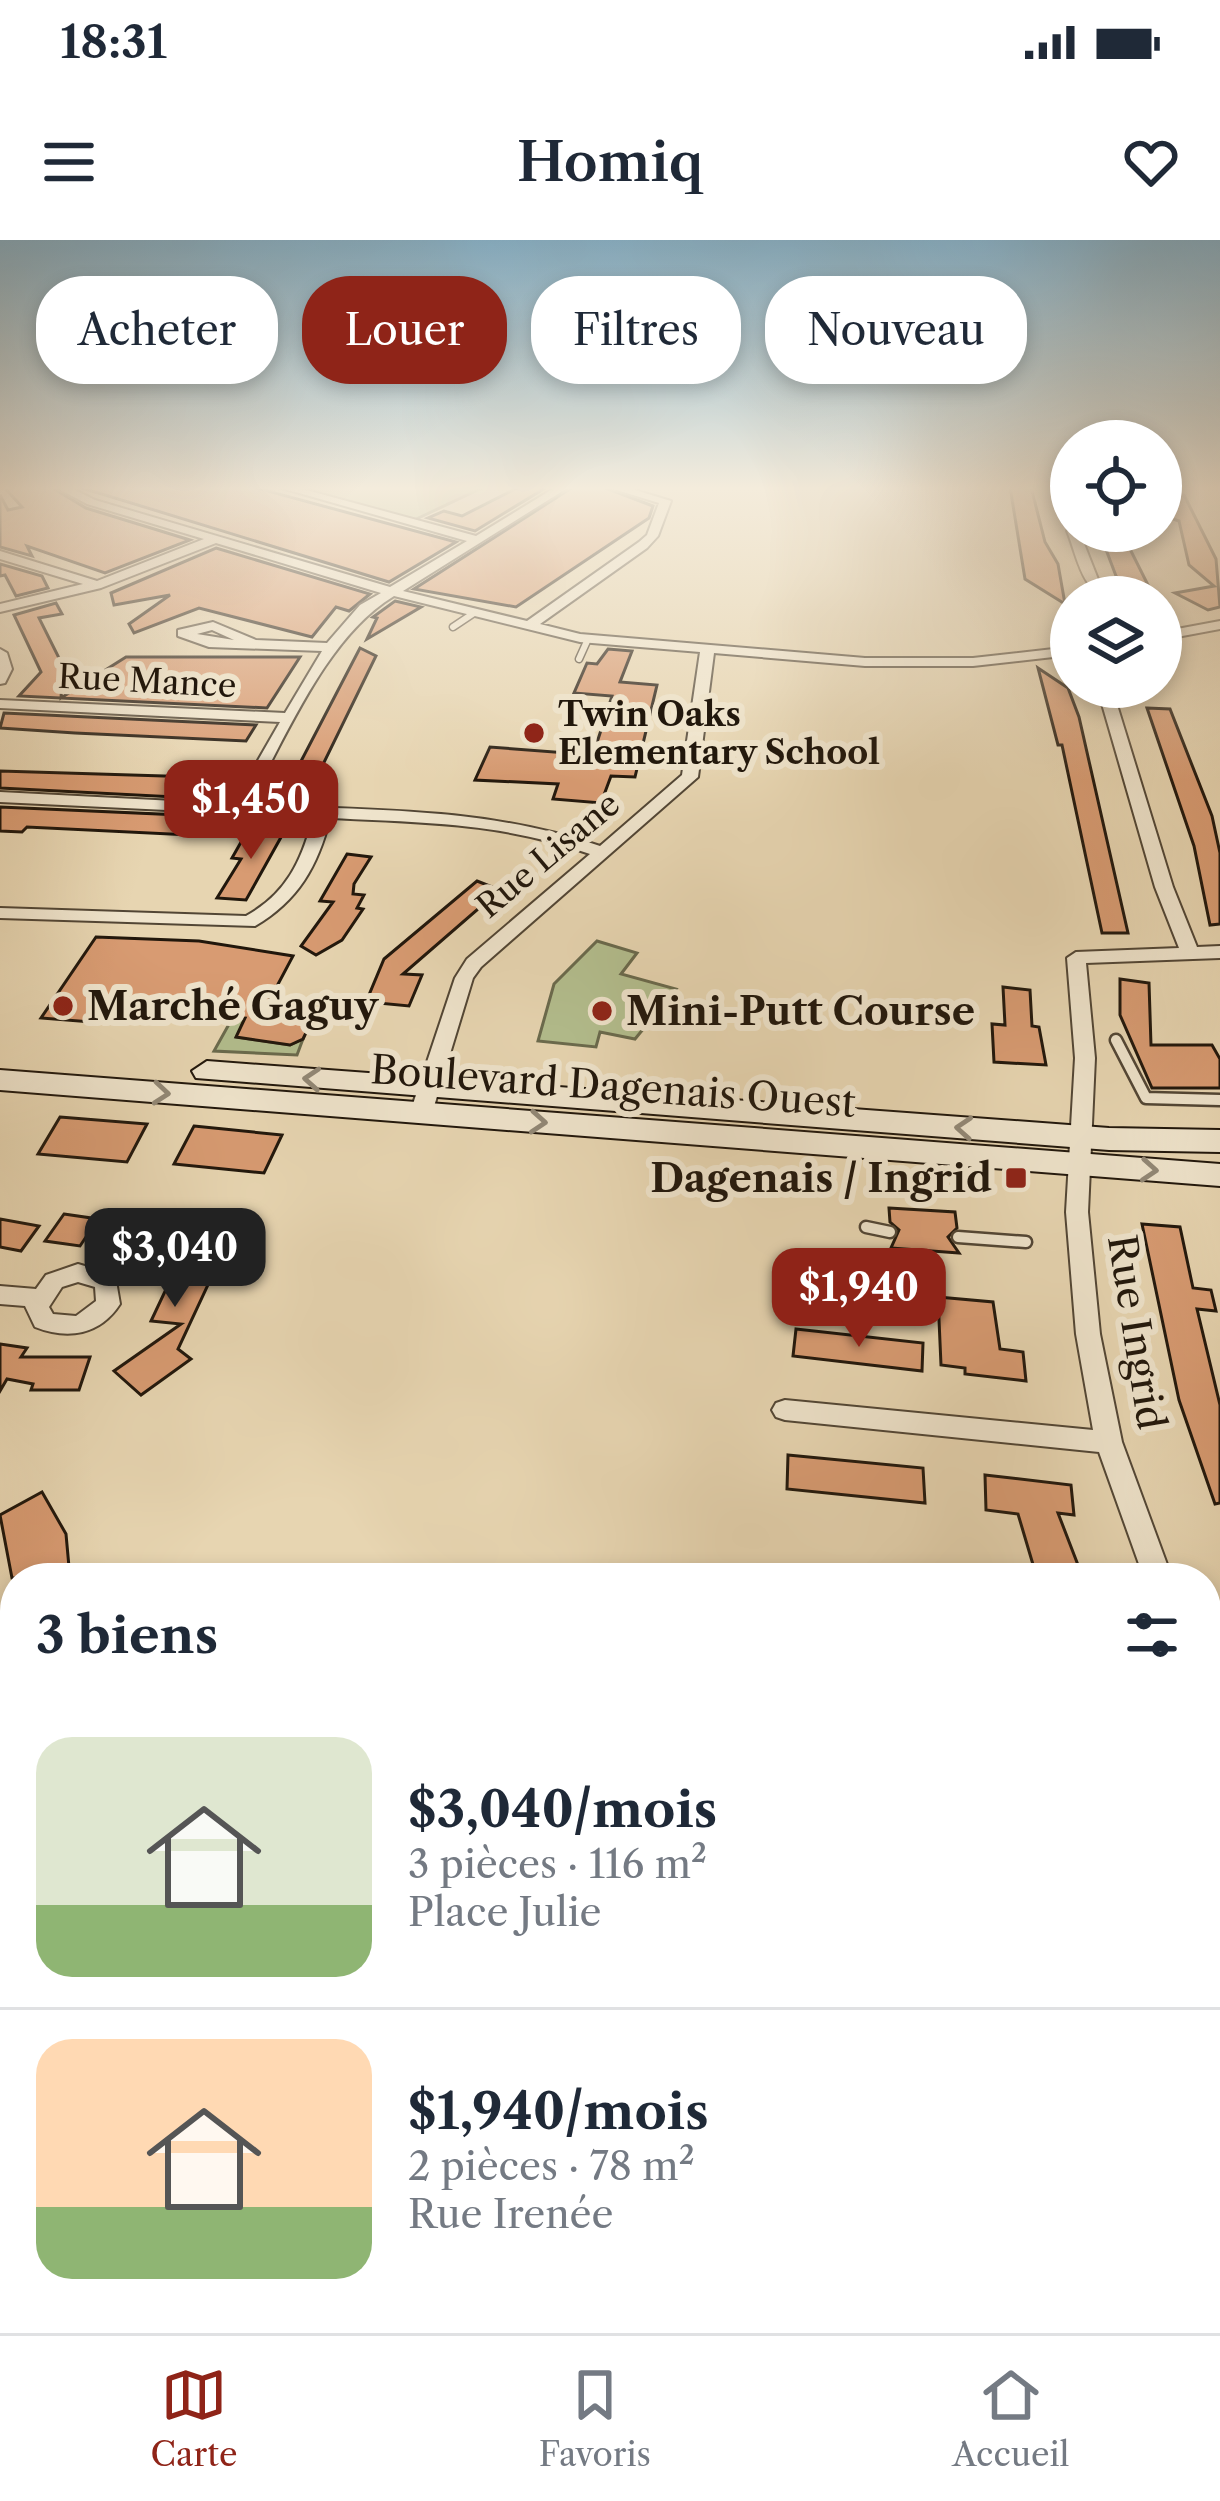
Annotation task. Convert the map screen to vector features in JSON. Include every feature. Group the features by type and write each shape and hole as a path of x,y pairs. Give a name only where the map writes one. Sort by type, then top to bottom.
{"main road":[{"name":"Boulevard Dagenais Ouest","path":"0,1055 425,1100 1079,1150 1220,1175"},
{"name":"Boulevard Dagenais Ouest","path":"0,1080 425,1100"},
{"name":"Boulevard Dagenais Ouest","path":"1079,1150 1220,1141"}],"street":[{"path":"0,608 97,585"},
{"path":"368,585 527,627 707,652 929,664 1050,654"},
{"path":"236,812 332,647 365,608 400,585"},
{"path":"527,627 585,585"},
{"path":"1182,631 1220,625"},
{"path":"250,642 332,647"},
{"path":"0,652 5,669 0,680"},
{"name":"Rue Lisane","path":"425,1100 464,978 474,963 690,777 707,652"},
{"name":"Rue Mance","path":"0,704 290,718"},
{"path":"1111,708 1164,887 1190,953 1220,952"},
{"path":"0,797 482,821 540,831 604,854"},
{"path":"0,914 249,922 282,905 315,849 322,816"},
{"name":"Rue Ingrid","path":"1153,1563 1109,1442 1083,1297 1079,1150 1085,1058 1076,958 1190,953"},
{"path":"0,1295 39,1298"},
{"path":"784,1410 1109,1442"}],"lane":[{"path":"453,627 474,613"},
{"path":"579,659 588,639"},
{"path":"1116,1040 1146,1098 1220,1100"},
{"path":"866,1227 890,1232"},
{"path":"958,1237 1026,1242"}],"green space":[{"name":"Mini-Putt Course","path":"597,941 637,953 621,974 676,989 635,1039 600,1032 596,1047 538,1041 554,984"},
{"path":"233,1017 245,1018 237,1037 290,1045 303,1039 297,1055 214,1051"}],"building":[{"path":"10,585 48,588 16,596"},
{"path":"130,585 339,585 370,594 349,611 336,607 312,637 199,608 134,633 129,624 170,595 114,605 111,593"},
{"path":"421,585 549,585 516,607 414,589"},
{"path":"1218,585 1220,607 1208,610 1182,597 1182,592"},
{"path":"395,601 421,607 367,639 377,618 373,617"},
{"path":"56,603 62,614 39,618 63,666 61,698 126,657 300,657 267,708 19,696 41,672 14,615"},
{"path":"360,648 376,656 310,791 286,790"},
{"path":"608,649 632,651 620,682 657,685 635,777 611,776 601,803 553,799 558,784 475,780 490,747 593,755 612,696 574,693 587,663 597,664"},
{"path":"1038,668 1050,676 1050,708 1076,708 1079,717 1128,933 1102,933 1062,745 1058,745"},
{"path":"1147,708 1170,709 1212,816 1220,853 1220,924 1210,925 1194,846"},
{"path":"4,713 256,725 246,741 75,733 0,728"},
{"path":"0,771 227,779 214,799 0,788"},
{"path":"0,807 203,816 190,835 27,827 22,832 0,831"},
{"path":"249,828 285,830 246,900 217,898 241,859 232,858"},
{"path":"347,854 371,857 354,884 353,894 364,895 357,908 363,909 342,940 316,955 301,946 333,902 320,901"},
{"path":"477,881 500,890 403,974 422,975 409,1006 378,1003 381,995 361,1014 384,959"},
{"path":"96,937 199,941 293,956 268,1003 299,1006 294,1015 314,1016 303,1039 290,1045 236,1037 245,1018 99,1009 91,1022 41,1018"},
{"path":"1120,979 1149,983 1151,1045 1212,1045 1220,1059 1220,1088 1152,1088 1120,1015"},
{"path":"1003,987 1030,990 1032,1026 1039,1027 1046,1065 994,1062 992,1024 1005,1025"},
{"path":"60,1117 147,1124 127,1162 38,1154"},
{"path":"194,1126 282,1135 264,1173 174,1164"},
{"path":"889,1208 955,1212 957,1228 948,1237 959,1253 891,1248 899,1230 890,1222"},
{"path":"126,1212 164,1225 143,1249 103,1236"},
{"path":"64,1214 98,1219 80,1246 45,1241"},
{"path":"0,1219 39,1226 21,1251 0,1247"},
{"path":"1142,1224 1180,1227 1193,1288 1211,1290 1216,1311 1197,1309 1220,1405 1220,1503 1215,1504 1179,1400"},
{"path":"165,1225 197,1236 211,1232 220,1259 178,1349 191,1359 141,1395 114,1371 181,1324 151,1321 167,1287 183,1289"},
{"path":"938,1297 993,1302 1000,1349 1023,1352 1026,1381 965,1374 965,1368 941,1365"},
{"path":"796,1329 923,1343 922,1371 793,1356"},
{"path":"0,1344 27,1348 21,1357 90,1357 79,1390 31,1390 33,1384 7,1379 0,1391"},
{"path":"788,1455 923,1468 925,1503 787,1489"},
{"path":"985,1475 1071,1485 1074,1515 1058,1513 1077,1563 1033,1563 1018,1514 986,1510"},
{"path":"42,1492 66,1534 69,1563 9,1563 0,1515"}],"place":[{"name":"Twin Oaks Elementary School","path":"534,733"},
{"name":"Marché Gaguy","path":"63,1006"},
{"name":"Mini-Putt Course","path":"602,1011"},
{"name":"Dagenais / Ingrid","path":"1016,1178"}]}
